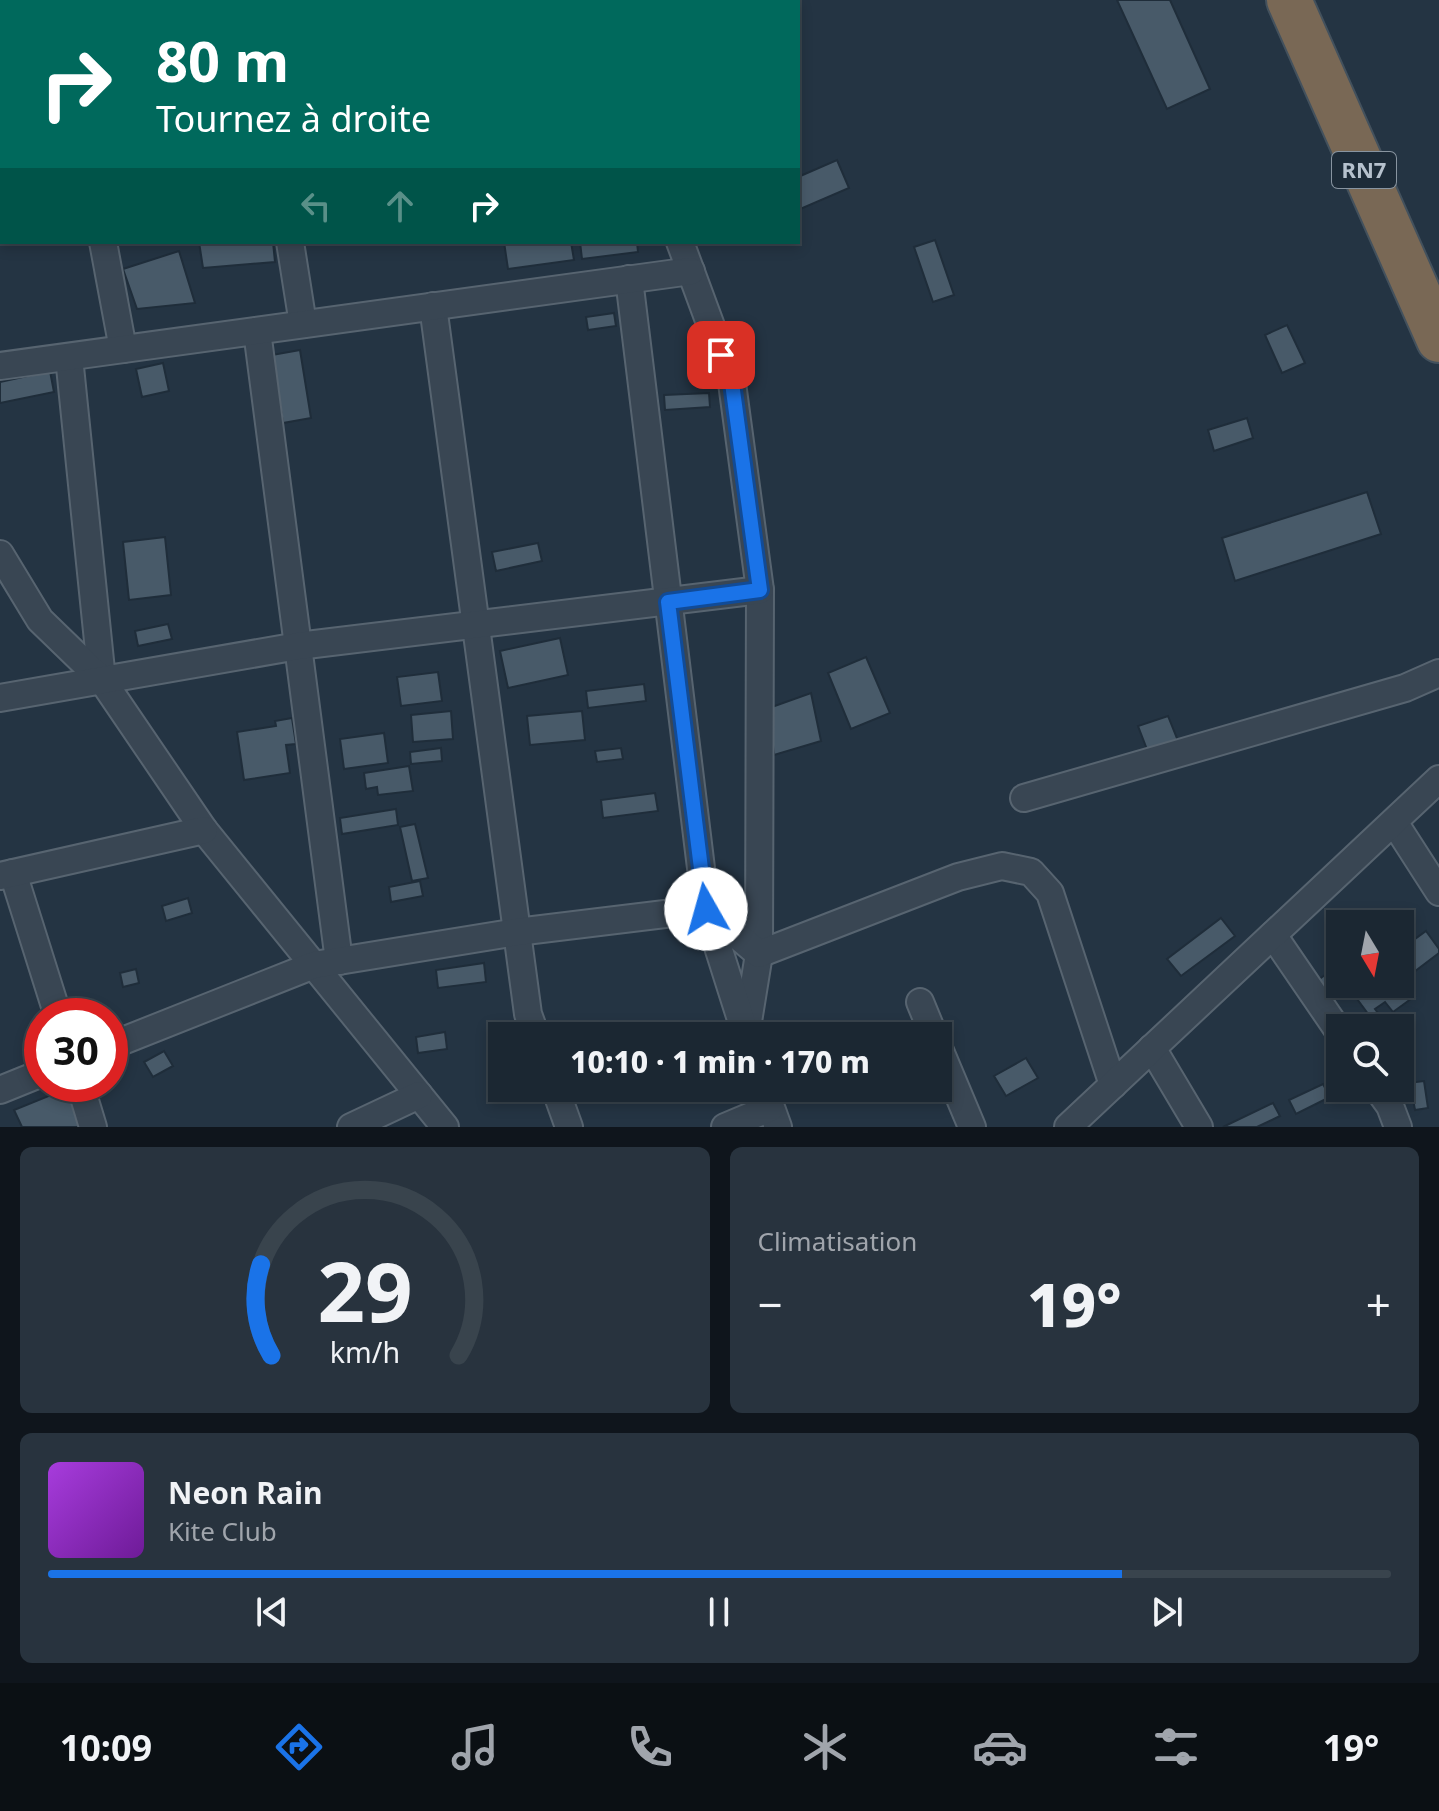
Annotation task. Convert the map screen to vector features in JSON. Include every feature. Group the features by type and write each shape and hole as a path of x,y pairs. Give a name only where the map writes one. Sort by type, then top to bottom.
{"highway":[{"name":"RN7","path":"1289,0 1439,340"}],"street":[{"path":"103,244 123,349"},
{"path":"290,244 303,324"},
{"path":"681,244 732,383 760,590 759,954 748,1022"},
{"path":"0,366 691,271"},
{"path":"629,279 706,909 742,1022"},
{"path":"433,306 531,1022"},
{"path":"257,331 298,646 326,963"},
{"path":"69,357 102,680"},
{"path":"0,554 40,620 102,680 204,830 326,963 445,1127"},
{"path":"0,698 298,646 760,590"},
{"path":"1024,798 1405,688 1439,673"},
{"path":"1068,1127 1439,779"},
{"path":"1394,822 1439,892"},
{"path":"51,998 7,875 204,830"},
{"path":"759,954 958,877 1002,866 1031,872 1050,893 1113,1085"},
{"path":"128,1039 326,963 517,932 706,909 759,954"},
{"path":"1273,935 1327,1014"},
{"path":"920,1002 928,1022"},
{"path":"1152,1048 1199,1127"},
{"path":"952,1079 972,1127"},
{"path":"0,1090 24,1080"},
{"path":"351,1127 419,1095"},
{"path":"85,1102 93,1127"},
{"path":"560,1102 569,1127"},
{"path":"1387,1102 1398,1127"},
{"path":"725,1127 771,1108"}],"building":[{"path":"1117,0 1170,0 1210,89 1167,109"},
{"path":"837,160 849,188 800,209 800,176"},
{"path":"935,240 954,295 933,302 914,247"},
{"path":"199,244 273,244 275,262 203,268"},
{"path":"504,244 571,244 574,260 508,269"},
{"path":"580,244 637,244 638,252 582,259"},
{"path":"179,251 195,303 137,309 123,269"},
{"path":"614,313 616,326 588,330 586,317"},
{"path":"1287,325 1305,363 1282,373 1265,335"},
{"path":"300,350 311,418 283,423 272,355"},
{"path":"163,363 169,391 142,397 136,369"},
{"path":"50,371 54,392 0,403 0,382"},
{"path":"709,393 710,407 665,410 664,395"},
{"path":"1247,418 1253,438 1214,451 1208,430"},
{"path":"1367,492 1381,534 1235,581 1222,538"},
{"path":"165,537 171,595 129,600 123,542"},
{"path":"538,543 542,561 496,571 492,552"},
{"path":"168,624 172,639 138,646 135,631"},
{"path":"560,638 568,675 508,688 500,651"},
{"path":"866,657 890,713 851,729 828,673"},
{"path":"438,672 442,701 401,706 397,677"},
{"path":"644,684 646,701 588,708 586,691"},
{"path":"811,693 821,741 774,755 769,708"},
{"path":"451,711 453,739 413,742 411,715"},
{"path":"582,711 585,740 530,745 527,716"},
{"path":"1168,716 1178,741 1148,752 1138,726"},
{"path":"292,718 296,744 286,745 290,773 244,780 237,732 276,726 275,721"},
{"path":"384,733 388,763 344,769 340,739"},
{"path":"441,748 442,761 411,764 410,752"},
{"path":"621,748 623,759 597,762 595,751"},
{"path":"409,766 413,791 378,795 377,787 366,789 364,773"},
{"path":"655,793 658,811 603,818 601,800"},
{"path":"396,809 398,825 342,834 340,818"},
{"path":"415,824 428,878 412,881 400,827"},
{"path":"420,881 423,896 391,902 389,887"},
{"path":"188,898 192,913 166,921 162,906"},
{"path":"1221,918 1235,936 1181,976 1167,959"},
{"path":"1426,931 1439,953 1414,972 1414,940"},
{"path":"484,963 486,982 438,988 436,970"},
{"path":"136,969 139,983 123,987 120,973"},
{"path":"1326,974 1326,998 1330,998 1327,1000 1314,983"},
{"path":"1356,998 1412,998 1393,1012 1385,1002 1375,1009 1379,1014 1368,1014"},
{"path":"445,1032 447,1049 418,1053 416,1037"},
{"path":"164,1051 173,1066 153,1077 144,1062"},
{"path":"1026,1058 1038,1078 1006,1096 994,1076"},
{"path":"1424,1081 1428,1108 1415,1110 1414,1082"},
{"path":"1323,1084 1326,1090 1326,1099 1296,1114 1289,1100"},
{"path":"34,1102 77,1102 83,1127 22,1127 14,1110"},
{"path":"1273,1103 1280,1116 1257,1127 1223,1127"}],"route":[{"path":"706,909 668,602 760,590 732,383 721,355"}]}
